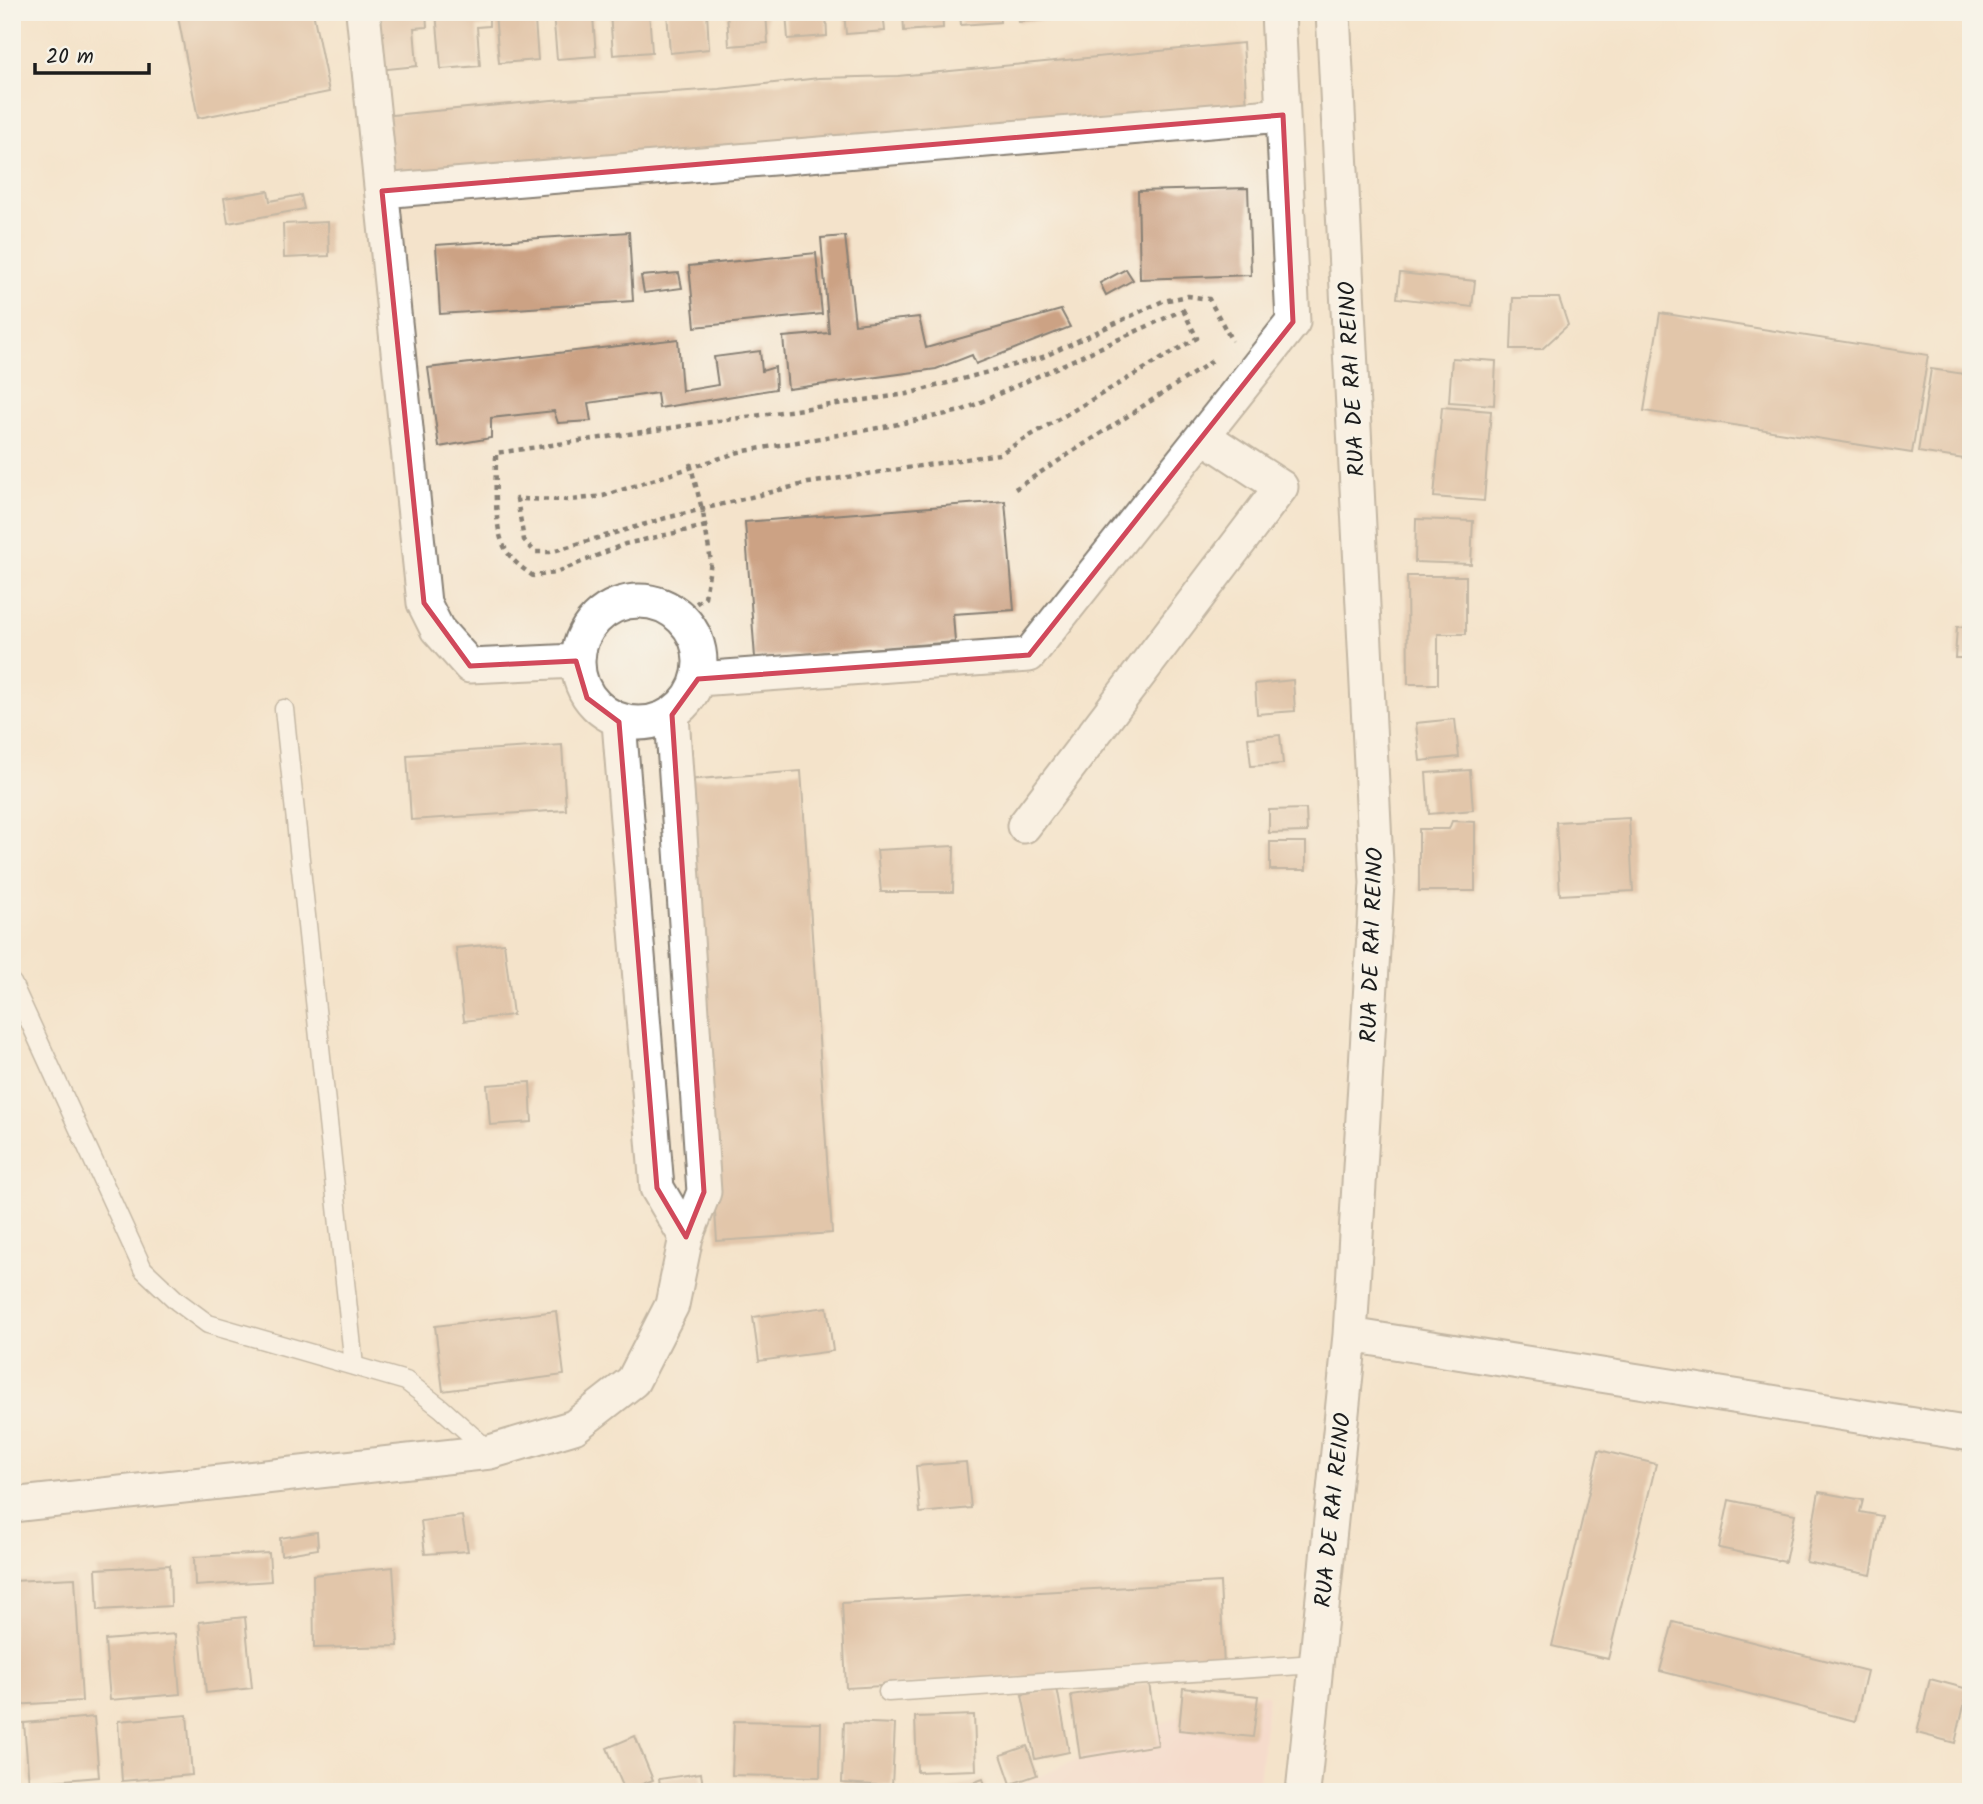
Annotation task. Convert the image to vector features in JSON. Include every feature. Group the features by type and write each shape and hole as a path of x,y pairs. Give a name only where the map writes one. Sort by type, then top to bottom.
{"street":[{"path":"363,12 424,603 437,629 470,666 576,661"},
{"path":"698,679 1029,654 1203,436 1243,361 1293,322 1278,12"},
{"name":"RUA DE RAI REINO","path":"1303,1792 1350,1335 1377,883 1332,12"},
{"path":"382,191 1283,115"},
{"path":"1024,827 1281,487 1203,436"},
{"path":"648,601 680,615 699,645 698,679 689,699 672,715 646,724 619,722 587,698 576,661 586,628 613,605 648,601"},
{"path":"12,1505 490,1452 574,1427 632,1381 672,1305 686,1237 704,1192 672,715"},
{"path":"619,722 657,1188 686,1237"},
{"path":"1350,1335 1971,1434"}],"lane":[{"path":"284,709 354,1366"},
{"path":"12,983 143,1269 177,1301 208,1324 406,1381 490,1452"},
{"path":"888,1692 1316,1664"}],"path":[{"path":"706,526 625,544 555,573 533,576 518,565 503,547 497,517 496,453 907,394 1044,357 1163,301 1188,296 1209,299 1243,361 1015,489"},
{"path":"1182,310 1197,338 999,454 808,483 666,518 550,552 535,552 524,540 517,499 572,500 603,496 739,452 961,411 1182,310"},
{"path":"680,615 705,597 710,562 706,526 690,463"}],"highlighted area":[{"path":"1283,115 1293,322 1029,655 698,679 672,715 704,1192 686,1237 657,1188 619,722 587,698 576,661 470,666 424,603 382,191"}],"shaded area":[{"path":"1230,1694 1268,1694 1258,1792 1002,1792"}],"building":[{"path":"177,12 313,12 329,92 198,118"},
{"path":"374,12 426,12 427,27 414,28 417,66 378,70"},
{"path":"436,12 489,12 489,26 477,27 480,66 441,69"},
{"path":"495,12 547,12 548,20 535,21 538,60 499,63"},
{"path":"553,12 605,12 606,17 593,17 596,56 557,59"},
{"path":"610,12 649,12 652,52 613,55"},
{"path":"667,12 707,12 709,49 670,53"},
{"path":"727,12 766,12 768,43 729,46"},
{"path":"786,12 826,12 827,36 788,39"},
{"path":"844,12 883,12 885,31 846,34"},
{"path":"903,12 942,12 943,28 904,31"},
{"path":"960,12 999,12 1000,22 961,25"},
{"path":"1017,12 1057,12 1057,19 1018,22"},
{"path":"1243,43 1247,109 391,181 382,116 552,100 719,89 819,78 898,76"},
{"path":"1248,188 1251,275 1140,279 1138,191"},
{"path":"268,191 270,201 301,195 304,209 228,223 224,198"},
{"path":"328,222 329,256 284,258 283,224"},
{"path":"629,232 633,301 440,314 436,245"},
{"path":"845,236 855,324 919,317 926,348 1061,310 1070,327 976,364 972,355 936,369 788,389 783,337 829,333 821,238"},
{"path":"816,253 822,314 695,327 689,266"},
{"path":"1126,269 1133,280 1106,295 1100,283"},
{"path":"679,273 682,288 644,293 641,276"},
{"path":"1400,273 1475,281 1472,307 1397,298"},
{"path":"1513,298 1559,298 1568,325 1542,349 1511,349"},
{"path":"1660,313 1928,355 1912,453 1644,411"},
{"path":"678,339 682,391 718,385 714,357 760,351 762,371 775,367 776,389 659,408 657,393 588,403 591,421 558,423 554,411 491,418 491,438 439,447 428,368"},
{"path":"1452,358 1496,361 1494,405 1449,402"},
{"path":"1931,369 1971,375 1971,460 1918,452"},
{"path":"1442,407 1491,411 1484,501 1434,497"},
{"path":"1005,501 1014,610 953,614 955,642 755,658 745,522"},
{"path":"1416,519 1473,521 1471,564 1415,562"},
{"path":"1963,525 1971,525 1971,566 1968,566"},
{"path":"1407,576 1466,576 1466,634 1438,634 1438,684 1408,684"},
{"path":"1971,626 1971,658 1955,658 1957,627"},
{"path":"1293,680 1295,711 1257,714 1255,684"},
{"path":"1455,719 1459,757 1420,761 1416,723"},
{"path":"1280,735 1283,764 1251,766 1248,738"},
{"path":"562,745 566,810 411,820 407,755"},
{"path":"1470,770 1473,810 1429,814 1426,773"},
{"path":"801,771 832,1233 717,1241 686,780"},
{"path":"1306,809 1307,832 1269,833 1269,810"},
{"path":"1629,818 1633,891 1560,895 1556,822"},
{"path":"1452,821 1475,822 1475,891 1419,891 1419,829 1449,829"},
{"path":"1270,842 1306,842 1306,870 1270,870"},
{"path":"954,846 953,892 881,892 877,850"},
{"path":"504,943 513,1015 464,1021 456,948"},
{"path":"530,1082 532,1122 490,1125 487,1085"},
{"path":"827,1307 833,1351 759,1361 753,1317"},
{"path":"556,1311 564,1375 443,1391 435,1326"},
{"path":"1599,1450 1656,1464 1608,1659 1552,1646"},
{"path":"966,1462 971,1508 920,1513 916,1466"},
{"path":"1819,1492 1863,1500 1860,1512 1882,1516 1871,1575 1806,1562"},
{"path":"1729,1500 1795,1514 1785,1562 1719,1548"},
{"path":"462,1516 468,1551 425,1554 421,1521"},
{"path":"317,1532 318,1549 281,1555 280,1538"},
{"path":"269,1553 271,1581 195,1586 194,1557"},
{"path":"170,1565 171,1606 98,1610 96,1569"},
{"path":"393,1567 398,1646 314,1648 313,1575"},
{"path":"75,1578 82,1701 12,1705 12,1581"},
{"path":"1220,1582 1224,1667 846,1688 842,1603"},
{"path":"245,1617 252,1688 206,1693 199,1622"},
{"path":"1673,1622 1867,1671 1855,1721 1660,1671"},
{"path":"175,1634 180,1694 110,1700 105,1640"},
{"path":"1930,1679 1968,1689 1955,1743 1917,1733"},
{"path":"1149,1683 1158,1745 1080,1758 1071,1695"},
{"path":"1057,1688 1069,1752 1035,1759 1022,1695"},
{"path":"1183,1688 1258,1696 1253,1737 1179,1730"},
{"path":"187,1715 192,1775 122,1781 118,1721"},
{"path":"974,1715 976,1770 917,1772 915,1717"},
{"path":"94,1717 99,1777 29,1783 24,1723"},
{"path":"734,1721 821,1723 820,1777 732,1775"},
{"path":"844,1722 895,1724 892,1786 842,1783"},
{"path":"635,1736 653,1780 625,1791 607,1748"},
{"path":"1027,1746 1037,1775 1011,1784 1001,1755"},
{"path":"701,1773 704,1792 661,1792 659,1779"},
{"path":"983,1779 988,1792 951,1790"},
{"path":"734,1786 784,1790 784,1792 734,1792"}]}
